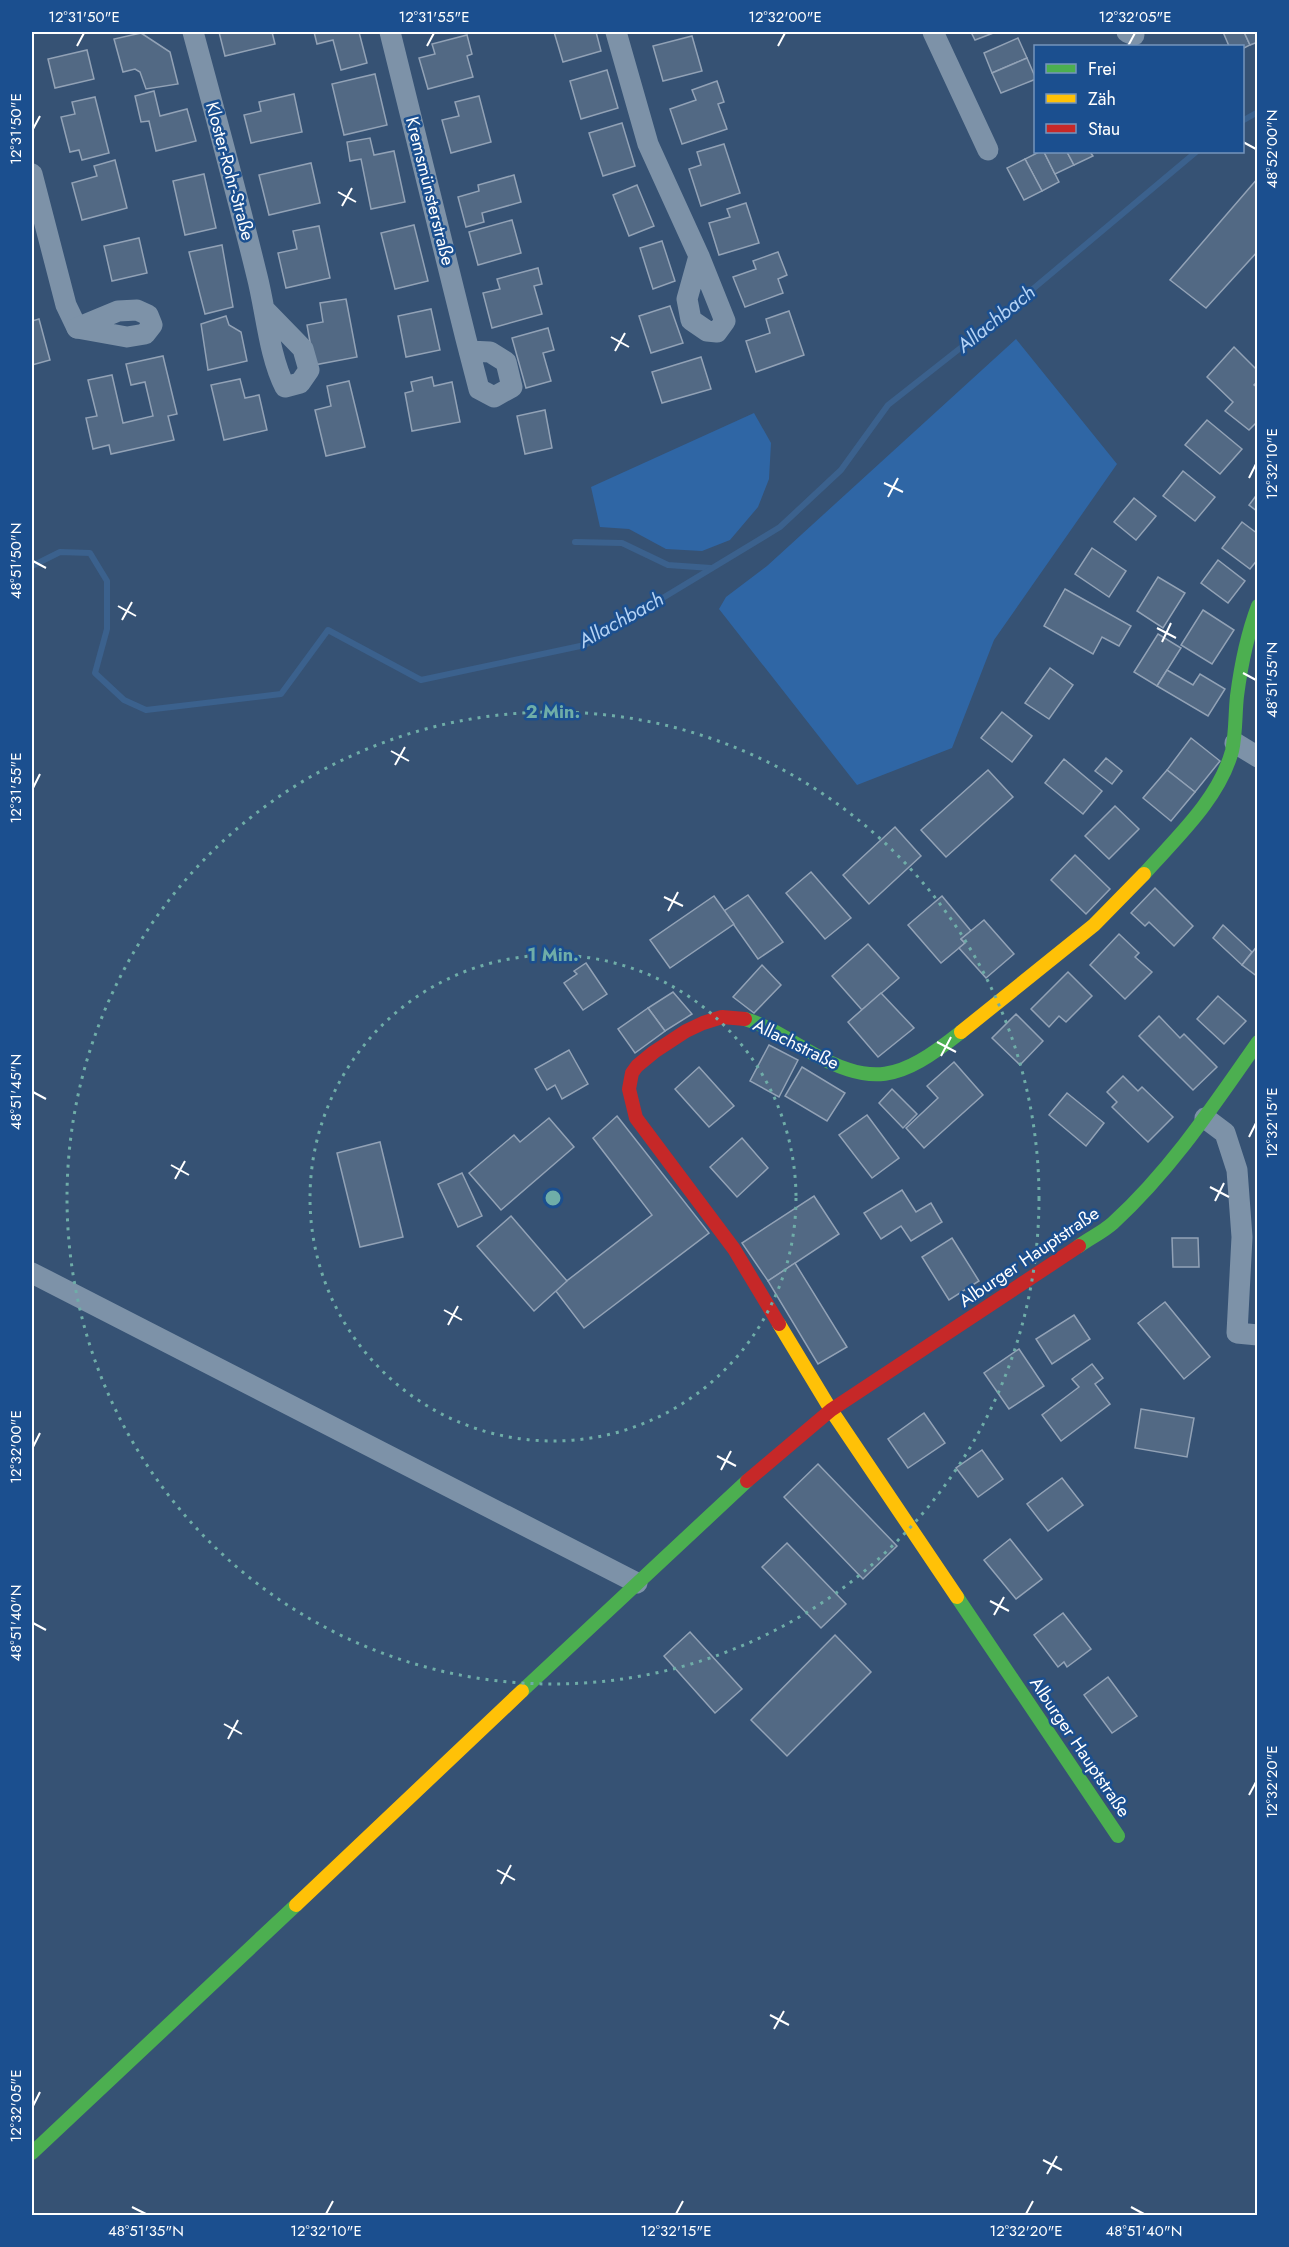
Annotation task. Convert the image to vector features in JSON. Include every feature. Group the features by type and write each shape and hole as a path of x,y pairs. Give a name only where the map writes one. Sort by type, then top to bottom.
{"street":[{"name":"Kloster-Rohr-Straße","path":"193,32 266,311"},
{"name":"Kremsmünsterstraße","path":"390,32 469,351"},
{"path":"616,32 648,144 699,256"},
{"path":"933,32 988,150"},
{"path":"32,174 66,304 77,328"},
{"name":"Allachstraße","path":"831,1410 734,1249 636,1118 628,1096 627,1083 634,1070 645,1058 685,1030 723,1016 742,1018 769,1028 838,1066 864,1074 889,1074 926,1059 1092,926 1131,889 1195,818 1226,766 1235,743 1236,710 1243,653 1257,606"},
{"path":"1235,743 1257,757"},
{"name":"Alburger Hauptstraße","path":"32,2153 776,1455 831,1410 1112,1224 1164,1170 1205,1118 1257,1042"},
{"path":"1205,1118 1225,1133 1237,1170 1247,1334"},
{"path":"32,1273 637,1583"},
{"name":"Alburger Hauptstraße","path":"831,1410 1118,1836"}],"shaded area":[{"path":"1016,339 1117,464 994,640 952,748 857,785 719,609 726,597 767,566"},
{"path":"754,413 771,443 769,479 758,507 730,540 702,551 666,549 629,529 600,527 591,487"}],"building":[{"path":"219,32 272,32 275,44 225,56"},
{"path":"314,32 359,32 367,63 341,70 333,40 317,44"},
{"path":"554,32 596,32 601,51 563,62"},
{"path":"971,32 996,32 975,40"},
{"path":"1223,32 1244,32 1250,45 1244,48 1244,45 1229,45"},
{"path":"1244,32 1258,32 1258,42 1250,45"},
{"path":"141,33 170,52 178,84 146,89 140,72 135,69 123,72 114,39"},
{"path":"467,35 472,54 467,56 473,77 428,89 419,58 435,54 432,44"},
{"path":"692,36 702,71 663,81 653,46"},
{"path":"1018,38 1027,58 992,73 984,53"},
{"path":"87,50 94,79 55,88 48,59"},
{"path":"1027,58 1034,80 1001,93 992,73"},
{"path":"607,70 618,108 581,119 570,81"},
{"path":"375,74 387,125 344,135 332,84"},
{"path":"717,81 724,102 718,104 727,129 682,144 670,109 696,100 692,90"},
{"path":"154,91 160,116 187,109 196,141 156,151 149,121 141,122 135,96"},
{"path":"294,94 302,132 251,143 244,115 261,111 259,102"},
{"path":"479,96 491,142 451,153 442,120 459,116 455,102"},
{"path":"95,97 109,153 82,160 79,150 70,152 61,117 75,114 72,102"},
{"path":"622,123 635,166 603,176 589,133"},
{"path":"370,138 374,155 394,151 405,202 371,209 361,159 350,161 347,142"},
{"path":"724,144 740,193 701,206 689,169 701,165 697,152"},
{"path":"1037,153 1044,153 1059,182 1042,191 1025,159"},
{"path":"1044,153 1068,153 1074,165 1055,174"},
{"path":"1068,153 1091,153 1093,156 1074,165"},
{"path":"1025,159 1042,191 1024,200 1007,168"},
{"path":"115,160 127,208 82,220 72,183 97,176 94,166"},
{"path":"311,163 320,203 269,215 259,175"},
{"path":"204,174 216,228 185,235 173,181"},
{"path":"514,175 521,202 482,213 484,222 466,227 458,197 479,191 478,185"},
{"path":"1258,178 1258,251 1206,308 1170,280"},
{"path":"637,185 654,226 629,236 613,195"},
{"path":"746,203 759,243 719,255 709,223 730,217 727,209"},
{"path":"512,220 521,253 478,265 469,232"},
{"path":"414,225 428,281 395,289 381,233"},
{"path":"319,226 330,278 286,288 278,253 297,249 293,231"},
{"path":"139,238 147,273 112,281 104,246"},
{"path":"662,241 675,281 653,289 640,248"},
{"path":"222,245 233,307 205,314 189,252"},
{"path":"778,252 787,275 778,279 783,293 745,307 733,277 756,269 753,261"},
{"path":"538,268 542,284 534,286 542,314 492,328 483,293 500,289 497,279"},
{"path":"346,299 357,357 314,365 307,325 323,322 320,303"},
{"path":"670,306 683,343 651,353 639,316"},
{"path":"431,309 440,350 406,357 398,316"},
{"path":"789,311 804,355 756,372 746,341 770,333 766,319"},
{"path":"226,316 229,325 241,332 247,361 208,370 201,324"},
{"path":"39,319 50,360 32,365 32,321"},
{"path":"548,328 554,350 543,353 551,381 526,388 512,338"},
{"path":"1234,347 1258,371 1258,381 1254,385 1258,388 1258,421 1249,430 1225,411 1233,402 1207,377"},
{"path":"163,356 177,414 168,416 174,440 111,454 109,445 93,449 86,418 97,416 88,380 112,375 123,423 153,416 145,382 131,385 126,364"},
{"path":"701,357 711,389 662,403 652,372"},
{"path":"432,377 434,386 452,382 460,422 412,431 405,393 413,391 411,382"},
{"path":"240,379 245,398 259,395 267,430 224,440 211,385"},
{"path":"349,381 365,447 326,456 315,410 331,406 327,386"},
{"path":"545,410 552,448 525,454 517,416"},
{"path":"1207,420 1242,449 1220,474 1185,445"},
{"path":"1183,471 1215,497 1195,521 1163,496"},
{"path":"1258,493 1258,512 1249,505"},
{"path":"1134,498 1156,516 1136,540 1114,522"},
{"path":"1242,522 1258,534 1258,559 1250,569 1222,548"},
{"path":"1092,548 1126,571 1109,597 1075,574"},
{"path":"1218,560 1245,581 1228,603 1201,583"},
{"path":"1158,577 1185,593 1163,628 1137,611"},
{"path":"1065,589 1131,626 1119,646 1102,637 1093,654 1044,626"},
{"path":"1203,610 1234,630 1212,664 1181,645"},
{"path":"1158,634 1181,648 1157,686 1134,672"},
{"path":"1050,668 1073,685 1049,719 1025,703"},
{"path":"1167,670 1193,685 1200,674 1225,689 1208,716 1157,686"},
{"path":"1002,712 1032,736 1012,762 981,738"},
{"path":"1191,738 1220,761 1195,792 1167,770"},
{"path":"1106,758 1122,771 1112,784 1095,771"},
{"path":"1064,759 1102,791 1083,814 1045,783"},
{"path":"988,770 1013,797 946,857 921,830"},
{"path":"1167,770 1195,792 1171,821 1143,798"},
{"path":"1115,806 1139,829 1109,859 1085,836"},
{"path":"895,827 921,856 869,904 843,875"},
{"path":"1075,855 1110,889 1086,914 1051,880"},
{"path":"811,872 851,918 825,939 786,893"},
{"path":"1155,888 1193,926 1174,946 1149,922 1145,926 1131,913"},
{"path":"748,895 783,942 758,959 724,911"},
{"path":"714,896 734,924 670,968 650,940"},
{"path":"942,896 971,931 961,939 965,943 941,963 908,925"},
{"path":"984,920 1014,954 986,978 959,948 965,943 961,939"},
{"path":"1223,925 1252,952 1242,965 1213,938"},
{"path":"1119,934 1139,953 1135,957 1152,972 1125,999 1090,965"},
{"path":"868,944 899,978 862,1010 832,976"},
{"path":"1258,945 1258,977 1242,965"},
{"path":"586,963 607,994 583,1010 564,983 577,974 574,971"},
{"path":"762,965 781,985 754,1013 733,997"},
{"path":"1068,972 1092,996 1066,1022 1059,1016 1049,1027 1031,1009"},
{"path":"673,992 692,1014 665,1031 648,1008"},
{"path":"881,993 914,1028 878,1057 848,1022"},
{"path":"1218,996 1246,1021 1224,1044 1197,1019"},
{"path":"648,1008 665,1031 635,1053 618,1029"},
{"path":"1016,1014 1043,1041 1020,1065 992,1038"},
{"path":"1159,1016 1180,1038 1184,1034 1217,1067 1193,1090 1139,1036"},
{"path":"769,1045 798,1060 779,1097 750,1081"},
{"path":"569,1050 588,1084 562,1099 555,1085 547,1090 535,1069"},
{"path":"954,1062 983,1095 924,1148 906,1128 938,1098 927,1086"},
{"path":"699,1067 734,1106 709,1127 675,1089"},
{"path":"802,1067 845,1093 827,1121 785,1096"},
{"path":"1123,1076 1138,1091 1142,1087 1173,1117 1148,1142 1112,1107 1117,1102 1107,1092"},
{"path":"892,1089 917,1114 903,1128 879,1103"},
{"path":"1067,1093 1104,1123 1086,1146 1049,1115"},
{"path":"867,1115 899,1158 872,1178 839,1135"},
{"path":"617,1116 709,1233 584,1328 555,1290 652,1215 593,1138"},
{"path":"549,1118 574,1147 501,1210 469,1173 514,1135 520,1142"},
{"path":"742,1138 768,1168 737,1197 710,1167"},
{"path":"380,1142 403,1237 360,1247 337,1153"},
{"path":"462,1173 482,1216 458,1227 438,1184"},
{"path":"902,1190 916,1212 931,1203 942,1222 911,1241 901,1226 881,1239 864,1213"},
{"path":"814,1196 839,1234 768,1281 742,1243"},
{"path":"511,1216 567,1281 534,1311 477,1246"},
{"path":"952,1238 979,1281 949,1300 922,1257"},
{"path":"1172,1238 1198,1238 1199,1267 1173,1267"},
{"path":"795,1263 847,1347 818,1364 768,1281"},
{"path":"1165,1302 1210,1357 1184,1379 1138,1323"},
{"path":"1074,1315 1090,1339 1052,1364 1036,1339"},
{"path":"1019,1349 1044,1386 1009,1409 984,1373"},
{"path":"1092,1364 1103,1378 1095,1384 1110,1404 1061,1441 1042,1415 1079,1387 1072,1379"},
{"path":"1141,1409 1194,1418 1187,1457 1135,1448"},
{"path":"924,1413 945,1443 908,1468 888,1439"},
{"path":"982,1450 1003,1479 978,1497 956,1468"},
{"path":"818,1464 897,1546 863,1579 784,1497"},
{"path":"1062,1478 1083,1505 1048,1531 1027,1504"},
{"path":"1010,1539 1042,1579 1016,1599 984,1560"},
{"path":"787,1543 846,1604 821,1628 762,1567"},
{"path":"1063,1613 1091,1649 1067,1667 1064,1662 1058,1667 1034,1635"},
{"path":"690,1632 742,1689 715,1713 664,1656"},
{"path":"835,1635 871,1672 787,1756 751,1720"},
{"path":"1108,1677 1137,1716 1112,1733 1084,1695"}],"waterway":[{"name":"Allachbach","path":"1244,120 1258,112"},
{"name":"Allachbach","path":"32,566 60,552 90,553 107,581 107,629 95,673 124,700 146,710 281,694 328,630 421,680 585,645 780,527 841,470 888,405 996,320 1195,153"},
{"path":"575,542 622,543 668,565 711,568"}],"traffic: fast":[{"path":"1144,874 1207,802 1226,769 1232,751 1243,662 1258,606"},
{"path":"745,1019 768,1028 827,1061 848,1070 867,1074 885,1074 920,1061 961,1032"},
{"path":"1079,1246 1113,1223 1154,1181 1191,1136 1258,1042"},
{"path":"522,1691 747,1481"},
{"path":"957,1597 1118,1836"},
{"path":"32,2153 296,1905"}],"traffic: slow":[{"path":"961,1032 1094,925 1144,874"},
{"path":"779,1324 831,1410 957,1597"},
{"path":"296,1905 522,1691"}],"traffic: jam":[{"path":"745,1019 722,1017 686,1031 637,1066 632,1073 629,1089 636,1118 734,1249 779,1324"},
{"path":"747,1481 831,1410 1079,1246"}]}
